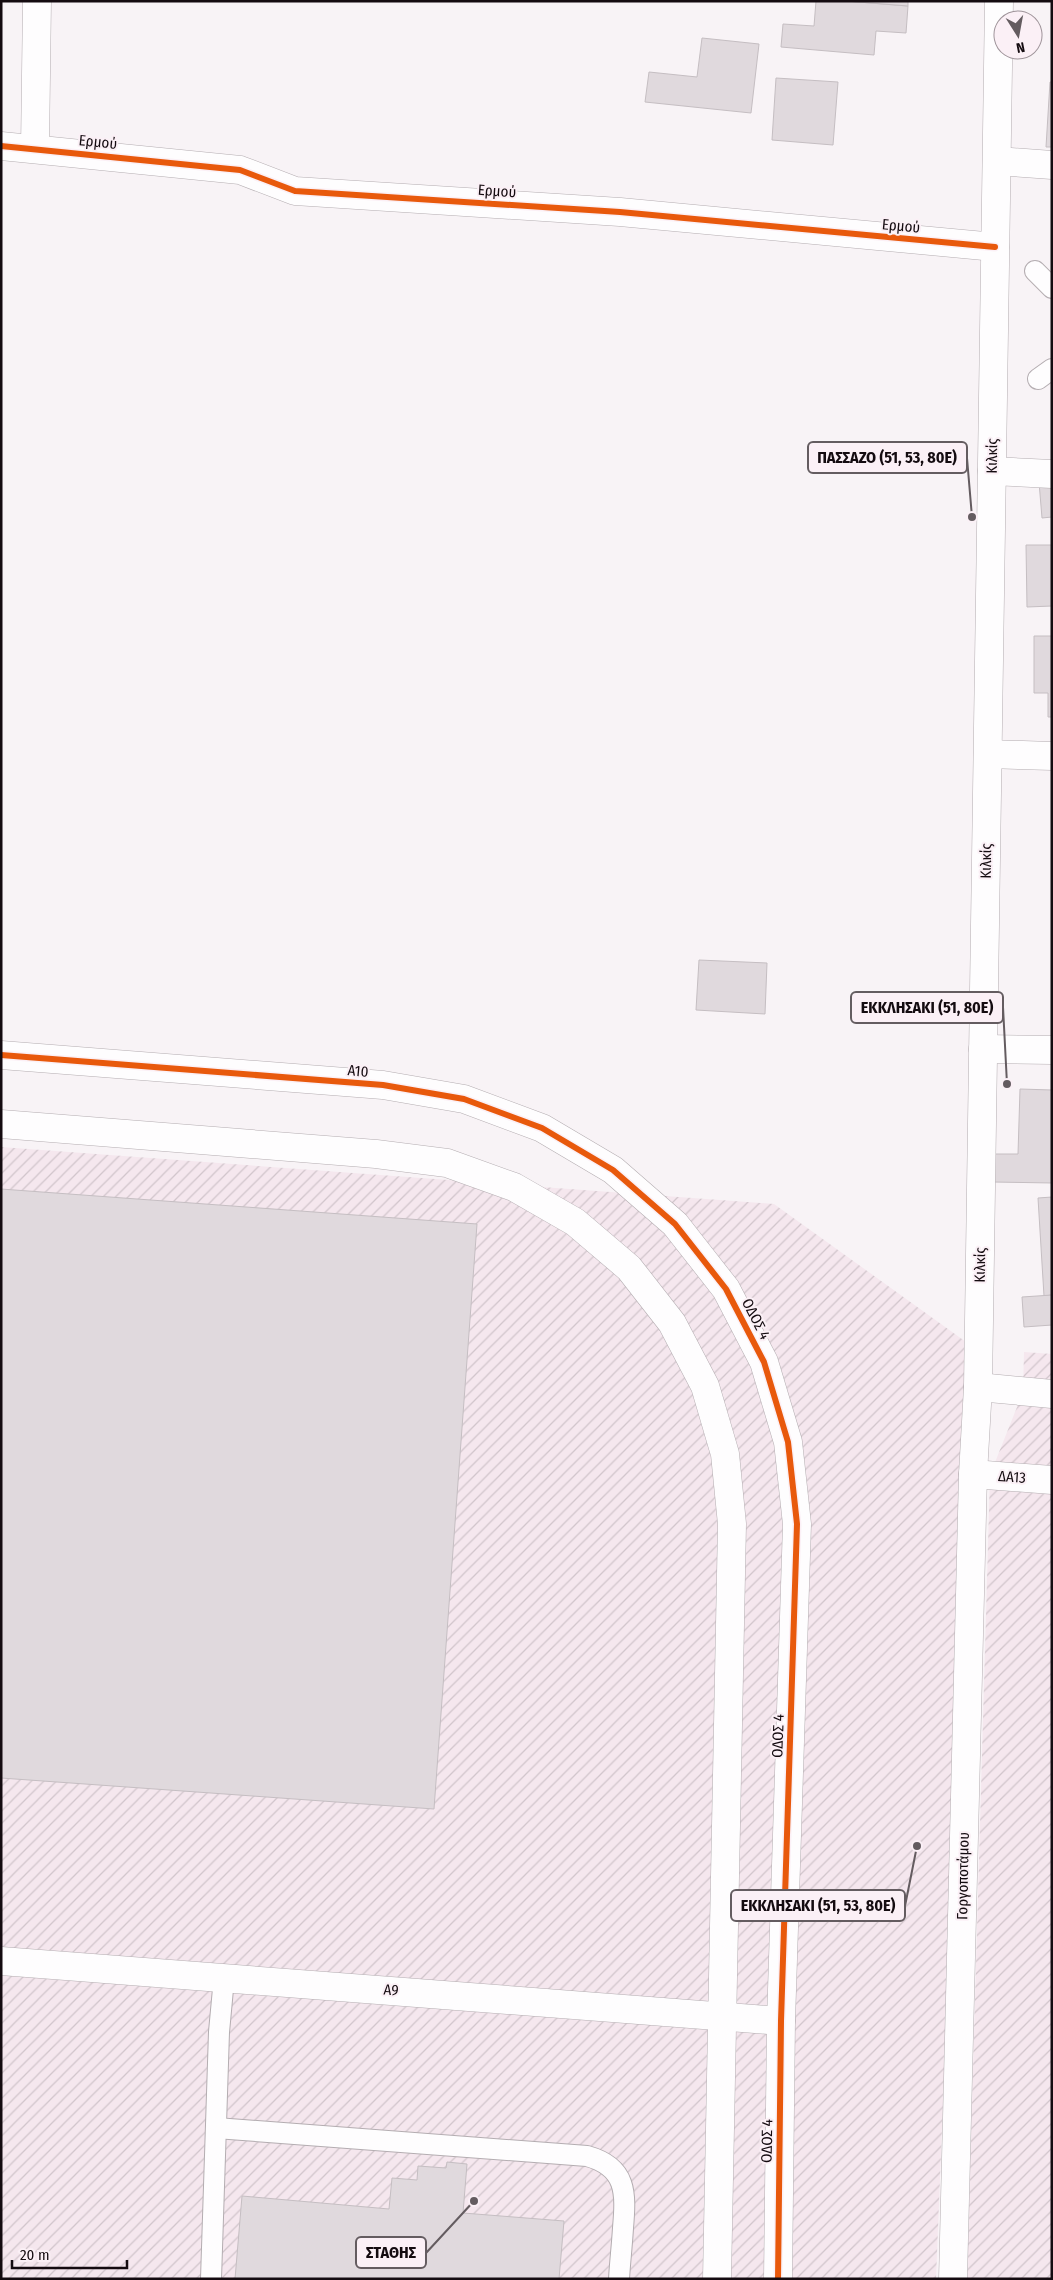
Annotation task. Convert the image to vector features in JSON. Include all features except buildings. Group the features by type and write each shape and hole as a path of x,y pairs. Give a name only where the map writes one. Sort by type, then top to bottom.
{"street":[{"path":"35,148 37,1"},
{"path":"995,247 999,1"},
{"name":"Ερμού","path":"1,146 240,170 295,190 620,212 995,247"},
{"path":"997,161 1052,165"},
{"name":"Κιλκίς","path":"973,1474 978,1387 995,247"},
{"path":"992,471 1052,474"},
{"path":"988,754 1052,756"},
{"path":"983,1049 1052,1050"},
{"name":"Α10","path":"1,1055 383,1085 464,1099 542,1128 574,1146 613,1170 675,1224"},
{"path":"1,1124 376,1154 447,1163 514,1187 575,1222 629,1268 672,1323 705,1386 725,1454 732,1524 717,2279"},
{"name":"ΟΔΟΣ 4","path":"675,1224 730,1297 764,1362 788,1442 798,1524 781,2021 778,2279"},
{"path":"978,1387 1052,1394"},
{"name":"ΔΑ13","path":"973,1474 1052,1480"},
{"name":"Γοργοποτάμου","path":"953,2279 973,1474"},
{"name":"Α9","path":"1,1961 781,2021"}],"lane":[{"path":"1035,271 1052,288"},
{"path":"211,2279 219,2032 224,1978"},
{"path":"216,2128 587,2156 600,2160 610,2166 620,2179 626,2196 619,2279"}],"shaded area":[{"path":"1,1147 774,1204 973,1347 936,2279 1,2279"},
{"path":"1024,1352 1052,1354 1052,2279 967,2279 990,1475 1023,1392"}],"cycle path":[{"path":"1,146 240,170 295,191 620,212 995,247"},
{"path":"1,1055 383,1085 464,1099 542,1128 613,1170 675,1224 726,1289 764,1362 788,1442 797,1524 781,2021 778,2279"}],"place":[{"name":"ΠΑΣΣΑΖΟ (51, 53, 80Ε)","path":"972,517"},
{"name":"ΕΚΚΛΗΣΑΚΙ (51, 80Ε)","path":"1007,1084"},
{"name":"ΕΚΚΛΗΣΑΚΙ (51, 53, 80Ε)","path":"917,1846"},
{"name":"ΣΤΑΘΗΣ","path":"474,2201"}]}
